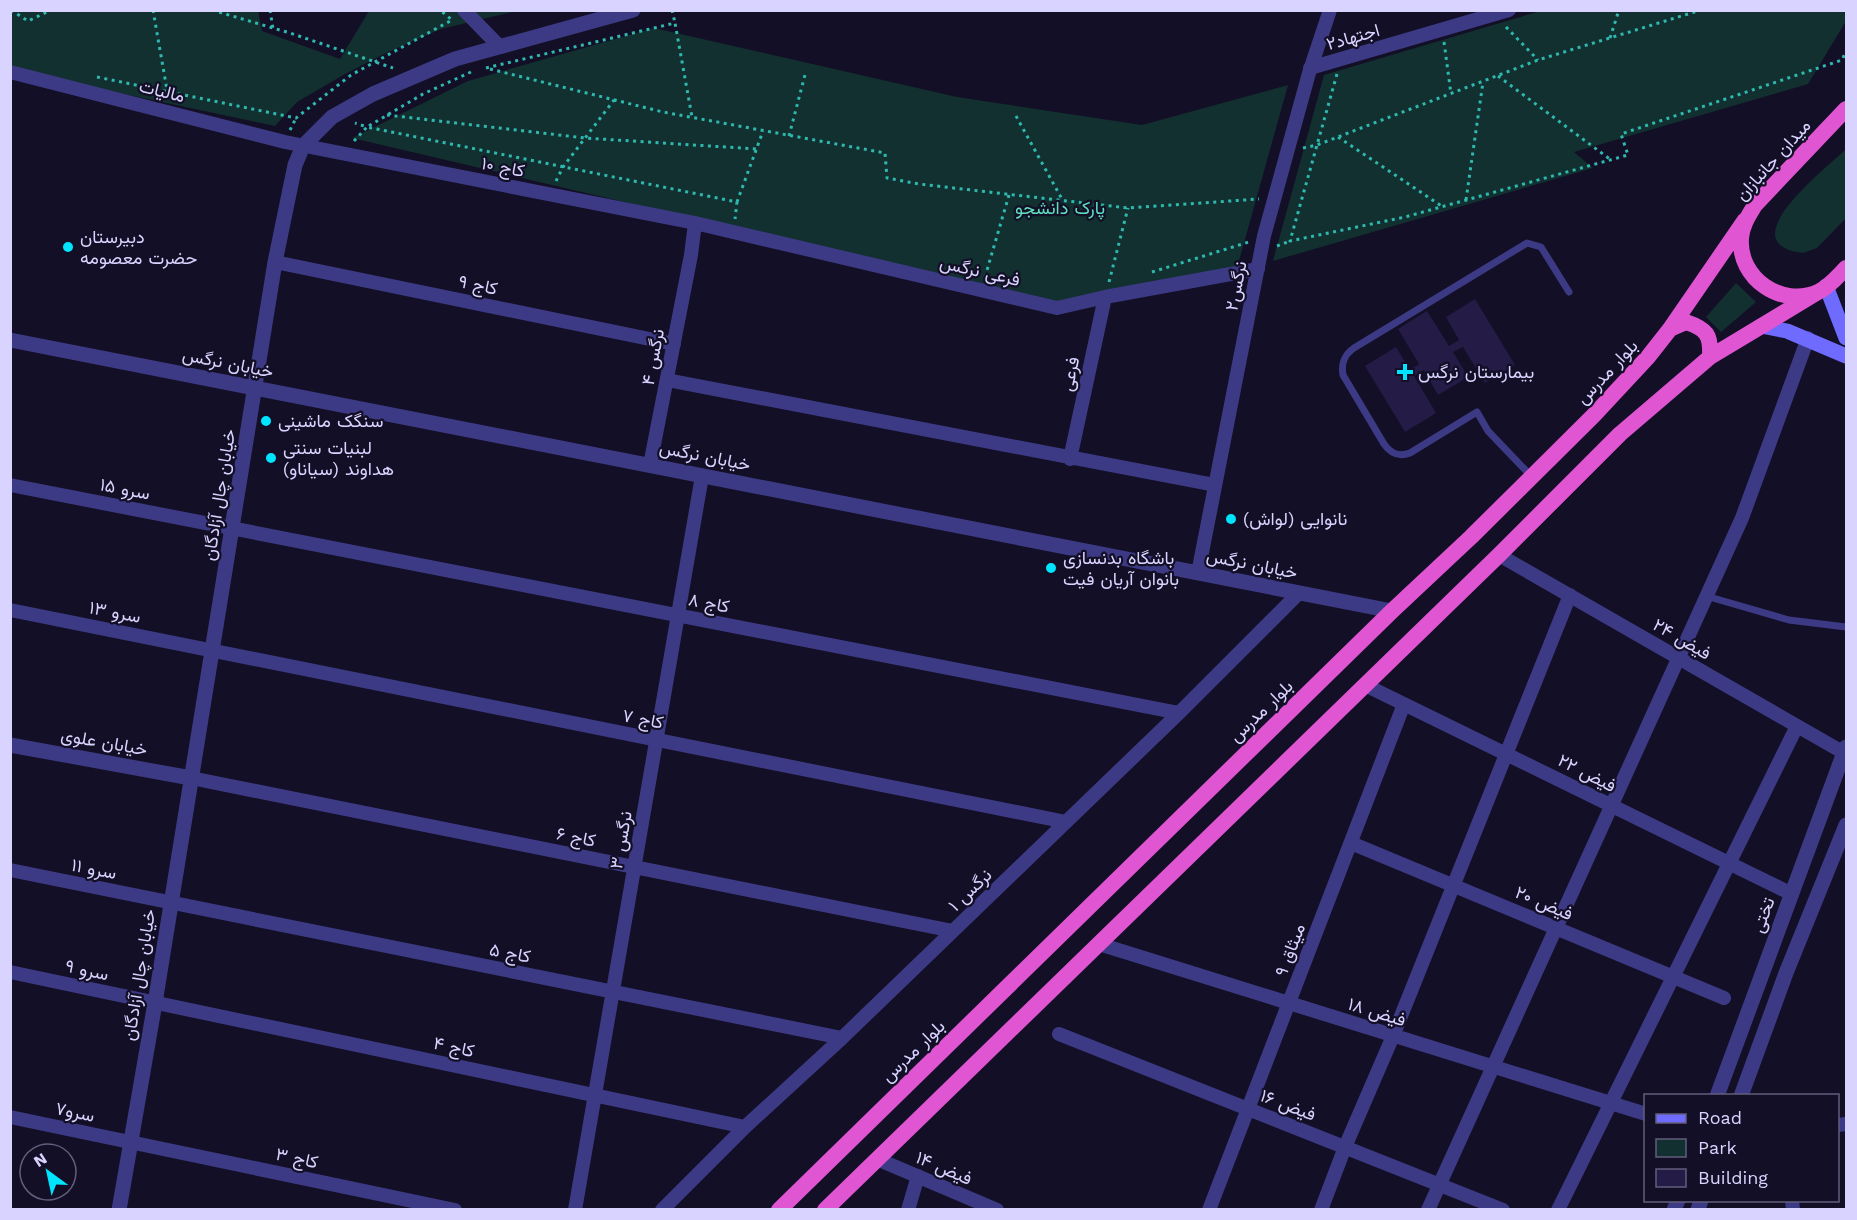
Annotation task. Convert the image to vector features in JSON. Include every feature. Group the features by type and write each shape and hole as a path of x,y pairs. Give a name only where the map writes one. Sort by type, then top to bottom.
{"highway":[{"name":"میدان جانبازان","path":"1822,289 1800,296 1782,295 1765,287 1751,274 1743,257 1741,238 1745,220 1755,205 1846,108"},
{"name":"بلوار مدرس","path":"779,1209 1532,477 1640,365 1670,329 1745,220"},
{"path":"825,1209 1499,555 1620,434 1710,357 1822,289 1846,268"},
{"path":"1670,329 1686,322 1701,327 1711,341 1710,357"}],"main road":[{"path":"1822,289 1846,338"},
{"path":"1761,326 1808,338 1846,356"}],"street":[{"path":"464,10 500,47"},
{"name":"خیابان چال آزادگان","path":"119,1209 155,1003 275,262 295,165 303,146 332,117 374,94 455,59 633,10"},
{"name":"نرگس۲","path":"1198,573 1264,236 1310,68 1330,10"},
{"name":"اجتهاد۲","path":"1310,68 1503,12"},
{"name":"مالیات","path":"10,72 303,146"},
{"name":"کاج ۱۰","path":"303,146 695,223"},
{"name":"فرعی نرگس","path":"695,223 1057,308 1258,269"},
{"name":"نرگس ۴","path":"650,465 691,255 695,223"},
{"name":"کاج ۹","path":"275,262 674,344"},
{"name":"فرعی","path":"1070,459 1105,297"},
{"path":"1428,1209 1742,518 1808,338"},
{"name":"خیابان نرگس","path":"10,340 1392,611"},
{"path":"667,380 1215,485"},
{"name":"نرگس ۳","path":"575,1209 702,476"},
{"name":"سرو ۱۵","path":"10,485 233,528"},
{"name":"کاج ۸","path":"233,528 1179,713"},
{"name":"فیض ۲۴","path":"1499,555 1797,726 1846,751"},
{"name":"نرگس ۱","path":"662,1209 745,1126 842,1038 1179,713 1299,593"},
{"path":"1321,1209 1344,1147 1393,1036 1570,595"},
{"name":"سرو ۱۳","path":"10,610 213,650"},
{"name":"کاج ۷","path":"213,650 1066,822"},
{"name":"فیض ۲۲","path":"1365,685 1792,894"},
{"name":"میثاق ۹","path":"1209,1209 1404,704"},
{"path":"1558,1209 1797,726"},
{"name":"خیابان علوی","path":"10,745 191,778"},
{"name":"تختی","path":"1717,1094 1846,751"},
{"name":"کاج ۶","path":"191,778 953,931"},
{"path":"1740,1094 1846,825"},
{"name":"فیض ۲۰","path":"1351,843 1724,998"},
{"name":"سرو ۱۱","path":"10,870 171,903"},
{"name":"کاج ۵","path":"171,903 842,1038"},
{"name":"فیض ۱۸","path":"1099,944 1644,1113"},
{"name":"سرو ۹","path":"10,972 155,1003"},
{"name":"کاج ۴","path":"155,1003 745,1126"},
{"name":"فیض ۱۶","path":"1059,1034 1503,1209"},
{"name":"سرو۷","path":"10,1117 131,1142"},
{"name":"کاج ۳","path":"131,1142 455,1209"},
{"name":"فیض ۱۴","path":"877,1159 997,1209"},
{"path":"908,1209 918,1176"}],"lane":[{"path":"1532,477 1488,431 1477,412 1410,453 1405,455 1393,453 1384,444 1343,375 1343,363 1354,348 1527,243 1541,247 1569,292"},
{"path":"1706,596 1789,620 1846,627"}],"path":[{"path":"10,10 28,21 51,10"},
{"path":"153,10 167,91 164,110"},
{"path":"212,10 376,61 413,77"},
{"path":"270,10 273,29"},
{"path":"88,75 296,118 351,75 452,20 440,10"},
{"path":"672,10 692,117"},
{"path":"1610,38 1619,10"},
{"path":"1287,152 1317,146 1538,60 1701,10"},
{"path":"1503,12 1499,20 1538,60"},
{"path":"342,153 367,127 423,94 472,72 675,23"},
{"path":"1443,29 1451,94"},
{"path":"1338,71 1290,241 1405,217 1628,155 1621,134 1842,60 1846,51"},
{"path":"487,68 692,117 885,153 887,178 1128,208 1263,199"},
{"path":"789,136 806,70"},
{"path":"1498,75 1611,159"},
{"path":"1466,200 1483,82"},
{"path":"549,194 563,167 614,100"},
{"path":"387,115 585,138 756,149"},
{"path":"1016,116 1063,201"},
{"path":"332,117 367,127 737,202"},
{"path":"735,221 737,202 763,131"},
{"path":"1338,137 1443,207"},
{"path":"983,291 984,280 1009,195"},
{"path":"1119,282 1108,285 1128,208"},
{"path":"1152,272 1252,241"}],"green space":[{"path":"1844,10 1846,21 1808,84 1574,152 1593,168 1273,261 1324,75 1540,11"},
{"path":"11,11 258,11 262,31 340,59 369,11 516,11 441,29 386,53 297,102 275,126 11,70"},
{"name":"پارک دانشجو","path":"654,28 957,97 1142,125 1288,85 1237,268 1059,304 352,138 468,81"},
{"path":"1846,149 1846,218 1817,248 1803,253 1782,247 1775,235 1778,221 1789,204 1804,187"},
{"path":"1736,283 1756,302 1721,332 1706,317"}],"building":[{"path":"1475,299 1515,365 1485,383 1463,347 1453,352 1468,377 1438,395 1424,370 1414,376 1436,413 1405,432 1365,366 1396,347 1410,370 1419,364 1398,329 1427,311 1449,346 1459,340 1446,317"}],"place":[{"name":"دبیرستان حضرت معصومه","path":"68,247"},
{"name":"بیمارستان نرگس","path":"1405,372"},
{"name":"سنگک ماشینی","path":"266,421"},
{"name":"لبنیات سنتی هداوند (سیاناو)","path":"271,458"},
{"name":"نانوایی (لواش)","path":"1231,519"},
{"name":"باشگاه بدنسازی بانوان آریان فیت","path":"1051,568"}]}
